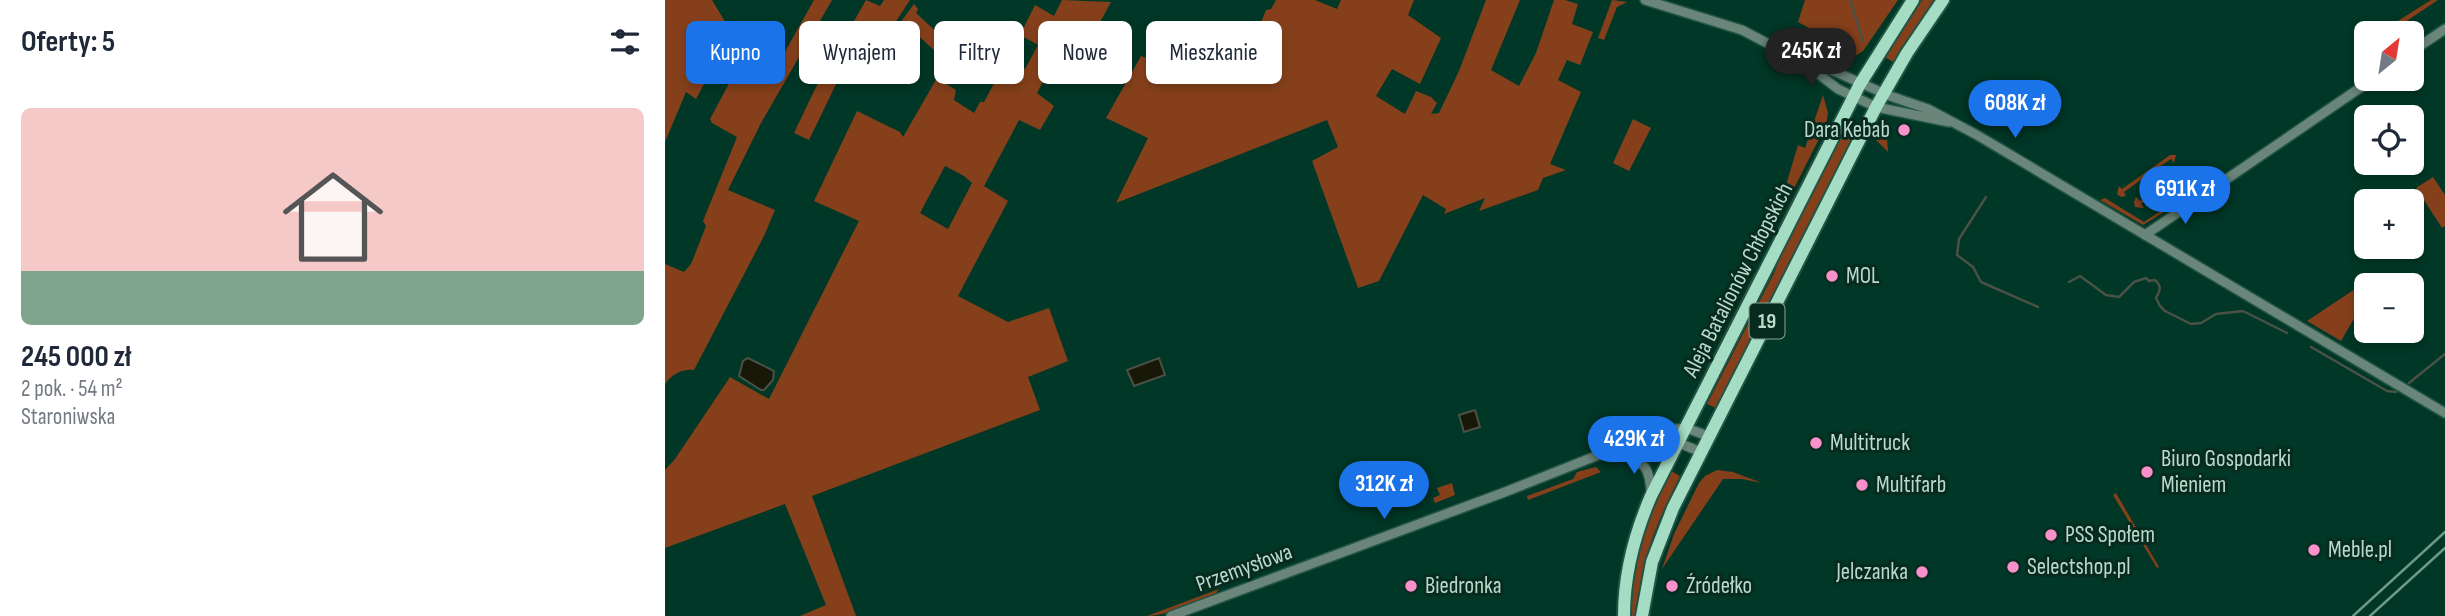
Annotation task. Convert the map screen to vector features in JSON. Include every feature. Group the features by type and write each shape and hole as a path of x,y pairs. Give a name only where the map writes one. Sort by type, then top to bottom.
{"main road":[{"name":"19","path":"1860,83 1913,0"},
{"name":"19","path":"1883,93 1943,0"},
{"name":"Aleja Batalionów Chłopskich","path":"1624,616 1632,555 1651,496 1860,83"},
{"name":"Aleja Batalionów Chłopskich","path":"1642,616 1646,587 1659,542 1701,452 1883,93"}],"street":[{"path":"1645,0 1728,24 1803,62 1824,80 1876,107 1954,123"},
{"path":"2424,43 2445,29"},
{"path":"1803,62 1820,65 1883,93 1928,109 1954,123 2445,412"},
{"path":"2145,235 2355,91"},
{"path":"1686,428 1709,436"},
{"name":"Przemysłowa","path":"1171,616 1606,453 1624,443 1659,431 1686,428"},
{"path":"1679,443 1701,452"},
{"name":"Przemysłowa","path":"1606,453 1679,443"},
{"path":"1624,452 1644,464 1648,470 1651,496"}],"shaded area":[{"path":"665,0 712,0 725,21 686,21 686,84 704,84 696,99 686,92 665,142"},
{"path":"814,0 832,0 820,21 802,21"},
{"path":"866,0 880,6 884,0 910,0 896,21 854,21"},
{"path":"1062,0 1111,2 1101,21 1038,21 1038,45 1024,37 1024,27 1035,5 1054,16"},
{"path":"1276,0 1315,0 1337,9 1341,0 1414,0 1408,15 1441,38 1420,84 1392,69 1376,96 1405,114 1416,91 1431,97 1437,103 1431,114 1439,113 1459,71 1486,0 1520,0 1491,70 1519,86 1536,53 1554,0 1578,4 1572,24 1593,32 1580,65 1567,60 1558,80 1581,92 1550,164 1566,170 1543,178 1538,190 1479,211 1485,198 1444,214 1446,209 1423,195 1379,281 1358,288 1312,161 1338,147 1327,120 1116,203 1148,138 1106,118 1125,84 1132,84 1132,72 1141,56 1146,58 1146,84 1282,84 1282,21 1262,21 1266,10 1271,9"},
{"path":"1612,0 1627,2 1617,7 1604,40 1598,38"},
{"path":"1805,0 1898,0 1863,51 1849,60 1816,56 1827,38 1798,22"},
{"path":"1922,0 1937,0 1895,63 1885,57"},
{"path":"2431,0 2438,0 2407,21 2398,21"},
{"path":"914,4 918,9 916,13 934,30 934,50 920,37 920,21 901,21"},
{"path":"799,27 799,57 785,81 785,52"},
{"path":"1038,45 1038,84 1042,84 1037,93 1054,106 1040,130 1019,120 984,186 1008,201 958,296 1008,322 1049,308 1068,361 1028,377 1040,410 812,496 856,616 800,616 826,605 785,504 665,548 665,470 730,377 769,399 859,221 814,201 857,111 900,132 903,137 934,83 946,84 956,90 954,100 974,113 980,102 984,102 994,84 1024,84 1025,69","holes":["945,166 972,183 948,229 920,213"]},
{"path":"729,84 784,84 728,190 775,210 694,370 678,373 665,384 665,264 684,272 691,264 706,226 703,221 737,137 712,123 710,119"},
{"path":"818,84 836,84 809,140 794,133"},
{"path":"1823,95 1828,113 1826,125 1772,232 1756,259 1753,258 1780,205 1798,145 1805,148"},
{"path":"1633,119 1651,128 1629,171 1613,163"},
{"path":"1832,122 1832,126 1784,221 1782,220"},
{"path":"1845,125 1855,130 1817,215 1718,409 1707,404 1774,273 1789,235"},
{"path":"1892,126 1887,138 1888,152 1874,138 1882,130"},
{"path":"2170,155 2176,155 2174,163 2171,159 2124,192 2126,196 2117,194 2119,186 2122,189"},
{"path":"2183,167 2188,172 2186,179 2183,175 2143,202 2141,204 2144,208 2135,207 2136,197 2140,201 2181,173 2177,169"},
{"path":"2433,177 2445,195 2445,226 2442,228 2424,200 2424,189 2416,188"},
{"path":"2196,184 2199,191 2143,225 2100,200 2105,198 2144,222 2193,189 2190,185"},
{"path":"1755,273 1757,274 1751,289 1693,396"},
{"path":"2354,290 2354,319 2341,341 2307,321"},
{"path":"748,358 774,371 773,380 764,390 739,376 743,361"},
{"path":"1159,358 1165,375 1134,386 1127,370"},
{"path":"1475,410 1480,427 1464,432 1459,415"},
{"path":"1596,467 1601,472 1528,500 1527,496 1573,479 1577,472"},
{"path":"1669,470 1680,476 1651,543 1642,577 1637,616 1628,616 1632,577 1641,541"},
{"path":"1717,470 1733,472 1762,483 1723,479 1662,569 1674,534 1699,483 1705,476"},
{"path":"1452,483 1455,495 1435,503 1433,498 1440,495 1437,488"},
{"path":"2116,493 2159,567 2157,568 2113,495"},
{"path":"1219,589 1215,594 1182,608 1147,616"}],"waterway":[{"path":"1850,0 1863,41"},
{"path":"1986,197 1959,239 1957,255 1973,267 1981,282 2038,307"},
{"path":"2069,282 2080,276 2106,295 2119,297 2134,282 2146,278 2149,281 2155,280 2159,286 2156,298 2160,306 2191,324 2201,323 2216,314 2243,311 2287,333"},
{"path":"2311,347 2387,391 2396,392"},
{"path":"2409,383 2445,354"}],"railway":[{"path":"2353,616 2445,532"},
{"path":"2370,616 2445,548"}],"place":[{"name":"Dara Kebab","path":"1904,130"},
{"name":"MOL","path":"1832,276"},
{"name":"Multitruck","path":"1816,443"},
{"name":"Biuro Gospodarki Mieniem","path":"2147,472"},
{"name":"Multifarb","path":"1862,485"},
{"name":"PSS Społem","path":"2051,535"},
{"name":"Meble.pl","path":"2314,550"},
{"name":"Selectshop.pl","path":"2013,567"},
{"name":"Jelczanka","path":"1922,572"},
{"name":"Biedronka","path":"1411,586"},
{"name":"Źródełko","path":"1672,586"}]}
